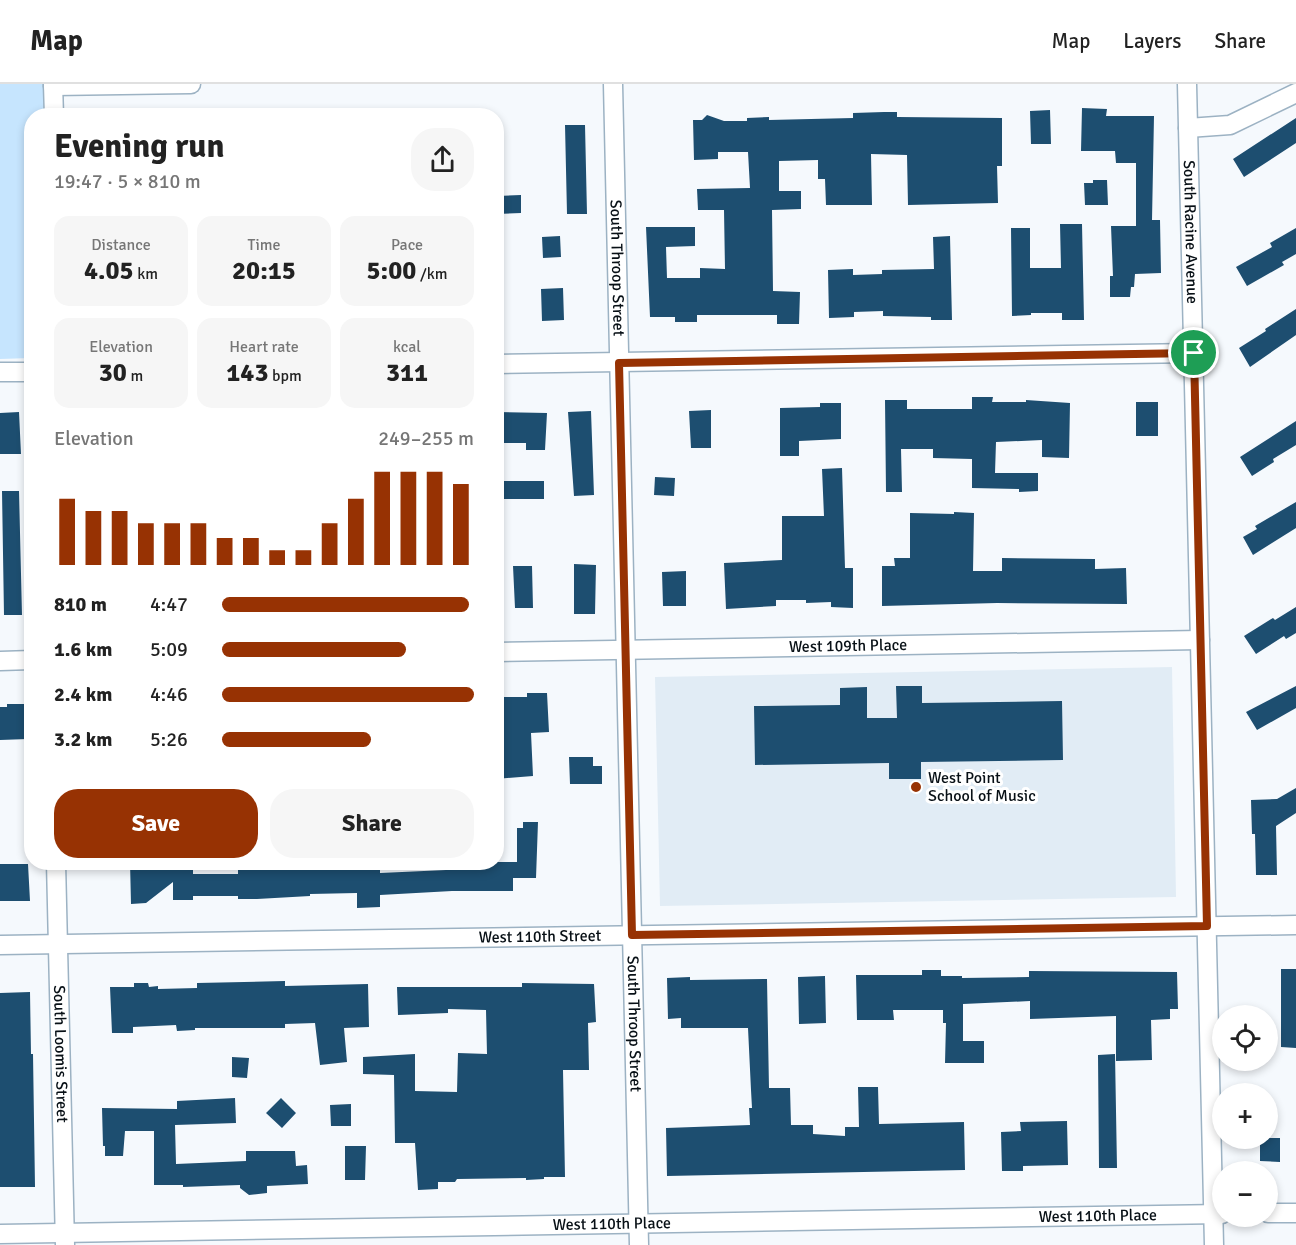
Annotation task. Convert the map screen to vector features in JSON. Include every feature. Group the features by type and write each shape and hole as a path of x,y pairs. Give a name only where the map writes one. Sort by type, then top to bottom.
{"street":[{"path":"54,108 53,85 191,84"},
{"name":"South Throop Street","path":"613,84 639,1245"},
{"name":"South Racine Avenue","path":"1187,84 1207,926 1216,1161"},
{"path":"1188,128 1230,125 1296,93"},
{"path":"504,364 1194,353"},
{"path":"0,372 24,372"},
{"name":"West 109th Place","path":"504,652 1200,640"},
{"path":"0,660 24,660"},
{"name":"South Loomis Street","path":"56,870 65,1239"},
{"name":"West 110th Street","path":"0,945 1296,925"},
{"path":"1278,1213 1296,1213"},
{"name":"West 110th Place","path":"0,1234 65,1239 639,1224 1212,1214"},
{"name":"South Racine Avenue","path":"1214,1245 1216,1227"}],"shaded area":[{"path":"0,84 46,84 47,108 24,108 24,358 0,359"},
{"name":"West Point School of Music","path":"1172,667 1176,897 660,906 655,677"}],"building":[{"path":"1082,108 1107,109 1106,116 1154,116 1152,220 1160,220 1161,273 1135,274 1130,297 1110,297 1110,276 1113,276 1111,226 1136,226 1136,163 1116,163 1115,151 1081,151"},
{"path":"1050,110 1051,144 1031,144 1030,111"},
{"path":"897,112 897,117 1002,118 1002,166 997,166 998,203 908,205 907,155 871,154 872,205 826,205 825,179 818,179 818,160 779,161 779,191 801,191 801,209 772,210 773,291 800,292 799,324 777,324 777,315 697,315 697,322 675,322 675,317 650,317 646,227 695,227 695,246 666,247 667,278 700,278 700,268 725,269 724,210 698,210 697,189 750,188 748,152 718,152 718,159 694,160 693,120 702,120 707,115 724,121 747,121 747,118 769,117 769,120 853,118 853,113"},
{"path":"1296,118 1296,143 1244,177 1233,159"},
{"path":"565,125 585,125 587,214 567,214"},
{"path":"1093,180 1107,180 1108,205 1085,205 1084,183 1093,183"},
{"path":"521,195 521,213 504,214 504,196"},
{"path":"1060,224 1082,224 1084,320 1062,320 1062,313 1031,313 1031,315 1012,316 1011,228 1030,228 1030,268 1061,268"},
{"path":"1296,228 1296,254 1282,262 1284,265 1247,286 1236,267 1272,247 1270,243"},
{"path":"560,236 561,257 543,258 542,237"},
{"path":"950,236 952,320 883,316 883,311 854,312 854,317 829,318 828,270 853,269 853,275 882,274 882,270 934,269 933,237"},
{"path":"563,288 564,320 542,321 541,289"},
{"path":"1296,309 1296,335 1250,367 1239,348"},
{"path":"972,397 993,397 992,402 1026,402 1026,400 1070,403 1069,458 1042,457 1042,440 996,442 995,473 1038,473 1038,491 1019,492 1019,489 972,488 972,459 933,458 933,449 901,449 902,492 886,492 885,400 907,400 907,409 972,409"},
{"path":"1136,402 1158,402 1158,436 1136,436"},
{"path":"820,403 841,403 841,439 799,441 799,456 780,456 780,408 820,407"},
{"path":"711,410 711,448 691,448 689,411"},
{"path":"591,411 594,495 574,496 568,412"},
{"path":"19,412 21,454 0,454 0,413"},
{"path":"504,412 547,413 545,450 526,450 526,443 504,443"},
{"path":"1296,421 1296,445 1273,459 1274,462 1252,476 1240,457"},
{"path":"842,468 845,568 853,568 853,608 831,607 831,602 806,603 806,600 776,600 776,606 726,609 724,563 782,560 782,516 824,516 822,469"},
{"path":"655,477 675,478 674,496 654,495"},
{"path":"504,481 544,481 544,499 504,499"},
{"path":"2,491 19,491 22,615 4,615"},
{"path":"1296,502 1296,528 1253,555 1243,537 1257,529 1255,526"},
{"path":"954,512 974,513 973,571 1002,571 1002,558 1095,559 1095,569 1126,568 1127,604 997,603 882,606 882,566 895,566 894,558 910,558 910,513 954,514"},
{"path":"574,564 596,565 595,614 574,614"},
{"path":"513,566 532,566 533,608 515,608"},
{"path":"686,571 686,606 663,606 662,572"},
{"path":"1296,607 1296,633 1286,639 1284,636 1256,654 1244,636"},
{"name":"West Point School of Music","path":"896,686 922,686 922,703 1062,701 1063,760 921,762 921,779 889,779 889,763 755,765 754,706 840,705 840,688 867,687 867,718 897,718"},
{"path":"1296,686 1296,708 1257,730 1246,712"},
{"path":"527,693 547,693 549,732 531,733 533,776 504,778 504,697 527,697"},
{"path":"7,704 24,704 24,739 0,740 0,707 7,707"},
{"path":"569,757 593,757 593,766 602,766 602,784 570,784"},
{"path":"1296,788 1296,813 1276,826 1277,875 1256,875 1251,800 1277,799"},
{"path":"523,822 538,822 536,878 513,878 513,891 452,891 380,895 380,907 357,908 357,893 310,894 310,896 257,899 238,899 238,896 193,896 193,900 173,900 173,882 146,903 131,904 130,870 193,870 193,874 238,874 238,870 380,870 380,873 504,870 504,862 517,862 517,828 523,828"},
{"path":"0,864 24,864 24,870 28,870 30,901 0,901"},
{"path":"1281,969 1296,969 1296,1048 1281,1047"},
{"path":"922,970 941,970 941,976 962,976 962,978 1029,977 1029,971 1177,972 1178,1009 1170,1009 1170,1019 1151,1020 1152,1060 1116,1061 1116,1016 1030,1019 1030,1001 963,1004 963,1041 984,1041 984,1063 945,1063 946,1023 943,1023 943,1010 893,1010 894,1020 857,1020 856,975 922,975"},
{"path":"825,976 826,1023 799,1024 798,977"},
{"path":"690,977 690,980 767,979 769,1088 790,1088 791,1125 813,1125 813,1134 845,1136 845,1127 859,1127 858,1087 878,1087 879,1124 964,1122 965,1170 667,1176 666,1128 750,1125 749,1108 752,1108 748,1028 681,1028 681,1018 668,1019 667,978"},
{"path":"285,981 285,986 368,984 369,1027 344,1028 347,1062 320,1065 315,1023 285,1024 285,1028 195,1028 195,1030 177,1031 176,1025 133,1027 133,1033 112,1033 110,987 134,987 134,983 148,983 149,987 158,986 158,989 197,988 197,983"},
{"path":"522,983 594,984 596,1022 588,1023 589,1070 563,1070 565,1177 526,1180 526,1178 457,1179 455,1182 438,1182 438,1189 418,1190 415,1143 395,1143 394,1075 363,1074 363,1057 415,1054 415,1091 457,1092 458,1053 487,1054 486,1010 448,1009 448,1013 398,1015 397,987 522,987"},
{"path":"30,992 35,1187 0,1187 0,993"},
{"path":"1115,1054 1117,1168 1099,1168 1098,1055"},
{"path":"232,1057 249,1058 247,1078 232,1077"},
{"path":"235,1098 236,1123 175,1125 176,1164 246,1161 246,1151 295,1151 296,1166 307,1165 308,1184 267,1186 267,1193 249,1195 240,1188 240,1185 183,1187 183,1185 154,1185 154,1131 125,1131 123,1156 105,1156 102,1108 177,1109 177,1101"},
{"path":"281,1098 296,1113 282,1128 266,1113"},
{"path":"351,1104 351,1126 331,1126 330,1105"},
{"path":"1067,1121 1068,1165 1023,1166 1023,1171 1002,1171 1001,1132 1021,1131 1020,1122"},
{"path":"1278,1138 1280,1138 1280,1162 1260,1161 1260,1149 1278,1149"},
{"path":"345,1146 366,1146 365,1180 345,1180"}],"place":[{"name":"West Point School of Music","path":"916,787"}],"route":[{"path":"1194,353 1207,926 632,935 619,363 1194,353"}]}
